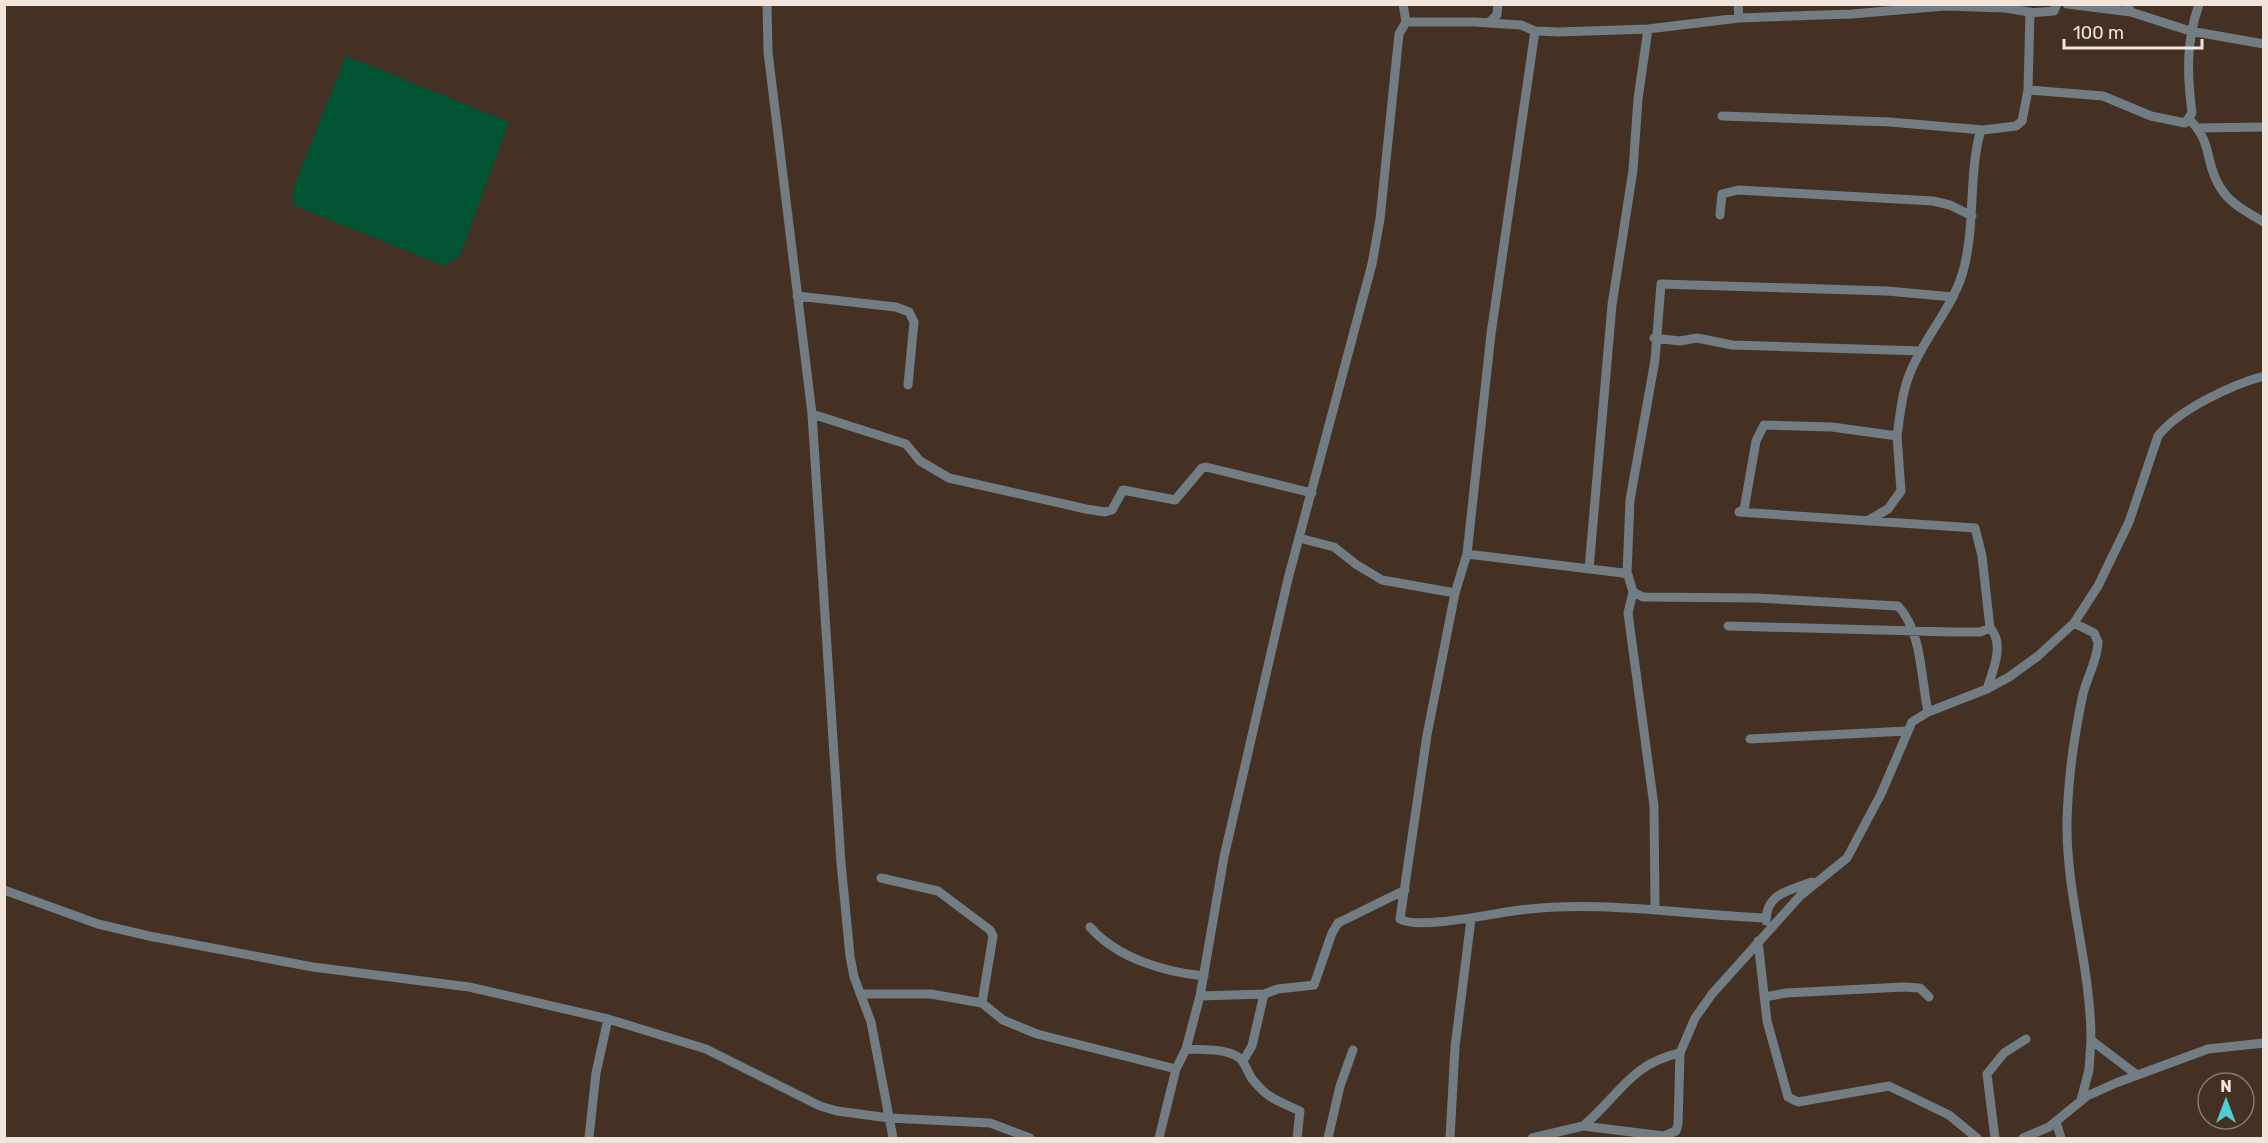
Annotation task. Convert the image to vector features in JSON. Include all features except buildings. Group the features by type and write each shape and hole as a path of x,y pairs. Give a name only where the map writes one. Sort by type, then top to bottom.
{"street":[{"path":"767,4 768,52 812,414 841,863 850,956 860,994 871,1022 893,1138"},
{"path":"1403,4 1406,22"},
{"path":"1488,23 1497,15 1498,4"},
{"path":"1738,4 1739,18"},
{"path":"1159,1138 1176,1070 1186,1049 1200,996 1224,857 1299,538 1372,264 1380,219 1399,34 1402,24 1406,22 1488,23 1521,25 1536,31 1648,29 1739,18 1862,14 1945,6 2005,6 2030,13 2054,11 2057,4"},
{"path":"2067,4 2129,8 2190,31 2264,44"},
{"path":"2028,90 2103,96 2166,121 2185,123 2190,120 2192,113 2187,64 2190,31 2199,4"},
{"path":"1722,116 1771,120 1890,122 1983,130 2019,125 2028,90 2026,75 2030,13"},
{"path":"1589,568 1612,305 1633,170 1638,99 1648,29"},
{"path":"1536,31 1491,334 1467,554 1455,593 1427,735 1405,890 1399,916 1402,921 1471,919 1542,908 1655,909 1766,918"},
{"path":"2190,120 2207,143 2213,172 2220,188 2234,203 2264,222"},
{"path":"2198,128 2264,127"},
{"path":"1867,521 1888,509 1902,491 1897,436 1910,374 1953,297 1965,264 1979,136 1983,130"},
{"path":"1720,214 1722,194 1738,190 1933,201 1950,205 1972,216"},
{"path":"1655,909 1654,806 1642,701 1628,613 1633,591 1627,574 1630,500 1654,360 1660,286 1666,283 1887,291 1953,297"},
{"path":"797,296 896,307 909,312 914,322 908,385"},
{"path":"1654,338 1680,341 1697,338 1732,345 1921,351"},
{"path":"1532,1138 1583,1126 1664,1136 1673,1134 1678,1124 1680,1053 1695,1018 1712,994 1758,941 1800,896 1838,867 1855,846 1881,794 1912,722 1928,712 1987,688 2030,662 2074,623 2098,586 2129,522 2158,436 2167,424 2219,392 2264,376"},
{"path":"812,414 906,444 920,461 949,478 1086,509 1106,512 1112,510 1123,490 1175,500 1202,468 1206,467 1312,493"},
{"path":"1897,436 1803,425 1768,424 1760,429 1744,510 1740,512 1975,528 1982,556 1989,628 1996,635 1997,648 1987,688"},
{"path":"1299,538 1334,546 1357,565 1382,580 1455,593"},
{"path":"1467,554 1627,574"},
{"path":"1633,591 1643,597 1756,598 1891,605 1900,609 1911,630 1928,712"},
{"path":"2074,623 2094,633 2098,642 2084,692 2073,750 2067,824 2070,867 2091,1008 2089,1070 2081,1100"},
{"path":"1728,626 1980,632 1989,628"},
{"path":"1750,739 1907,731"},
{"path":"881,878 925,886 938,891 990,930 993,936 982,1004"},
{"path":"1767,933 1766,918 1771,900 1781,893 1820,879"},
{"path":"4,890 98,924 148,936 303,965 469,987 608,1019 706,1049 820,1106 837,1111 889,1118 990,1122 1030,1138"},
{"path":"1200,996 1264,994 1278,989 1314,985 1329,941 1338,923 1405,890"},
{"path":"1450,1138 1455,1047 1471,919"},
{"path":"1090,927 1115,951 1162,968 1204,976"},
{"path":"1758,941 1767,1021 1788,1097 1794,1102 1889,1086 1949,1115 1977,1138"},
{"path":"1765,997 1786,993 1903,987 1920,988 1929,997"},
{"path":"860,994 931,994 982,1004 1003,1020 1037,1034 1176,1070"},
{"path":"1243,1061 1252,1046 1264,994"},
{"path":"590,1138 596,1073 608,1019"},
{"path":"1995,1138 1987,1074 2004,1053 2026,1039"},
{"path":"2091,1040 2137,1075"},
{"path":"2023,1138 2056,1122 2081,1100 2137,1075 2208,1049 2264,1043"},
{"path":"1186,1049 1226,1052 1243,1061 1251,1078 1263,1091 1283,1106 1300,1111 1297,1138"},
{"path":"1328,1138 1340,1086 1353,1050"},
{"path":"1583,1126 1633,1075 1654,1061 1680,1053"},
{"path":"2056,1122 2061,1138"}],"green space":[{"path":"346,56 509,122 460,256 444,266 293,205 294,186"}]}
